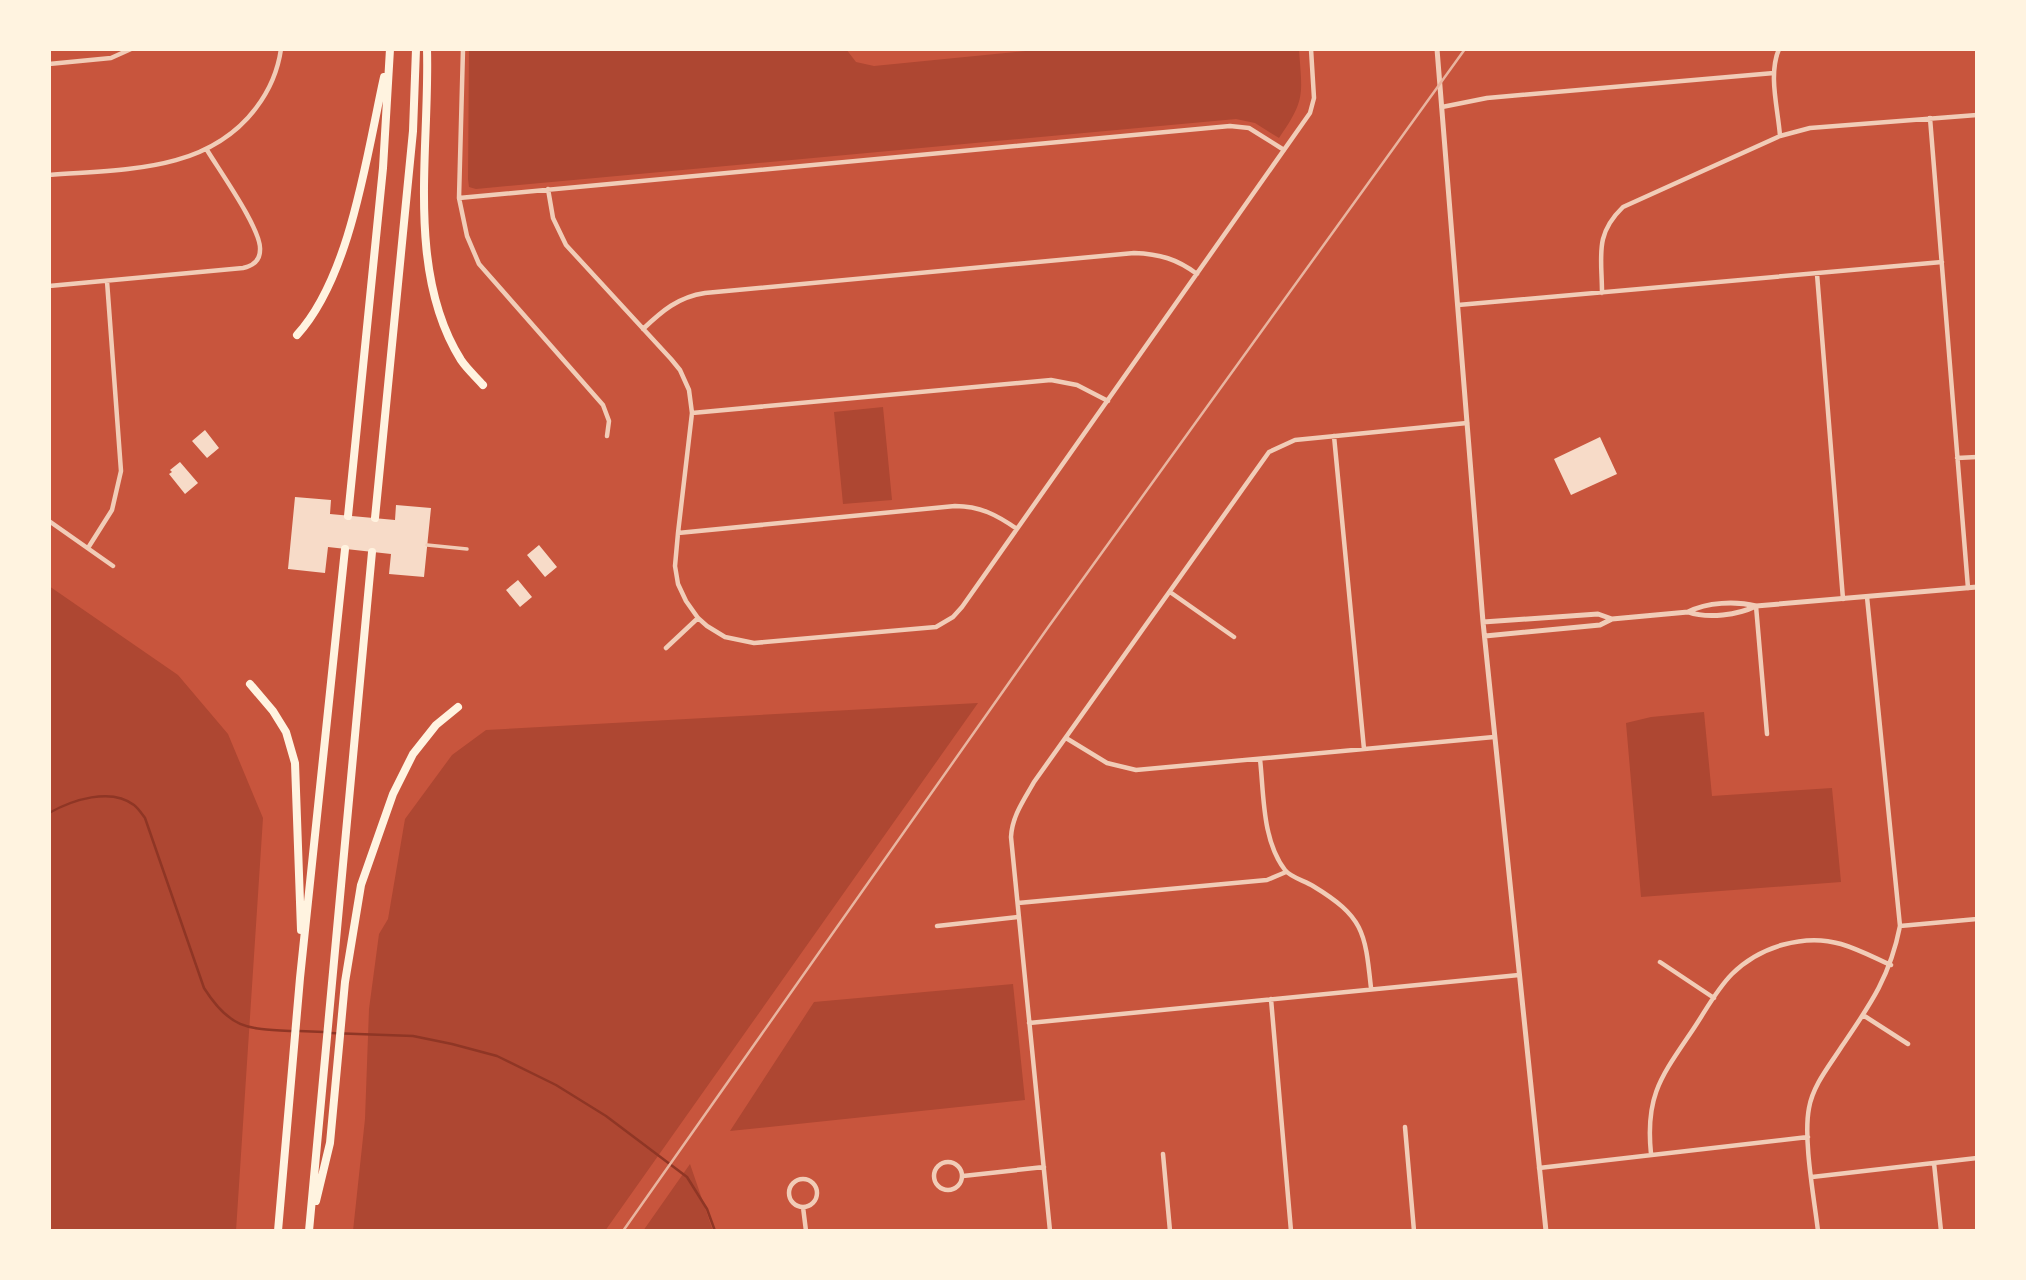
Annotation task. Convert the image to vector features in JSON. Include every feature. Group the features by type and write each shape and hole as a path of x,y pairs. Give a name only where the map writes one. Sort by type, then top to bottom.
{"highway":[{"path":"375,518 412,131 416,49"},
{"path":"427,49 423,206 429,272 446,333 463,363 483,385"},
{"path":"297,335 324,298 351,223 390,51"},
{"path":"348,516 383,168 390,51"},
{"path":"278,1229 302,957 345,549"},
{"path":"309,1229 372,552"},
{"path":"250,684 273,711 286,732 295,763 302,957"},
{"path":"309,1229 330,1143 345,982 361,885 393,794 413,754 436,724 458,707"}],"street":[{"path":"49,64 111,58 131,49"},
{"path":"49,175 160,165 207,150 236,130 262,101 281,49"},
{"path":"463,49 459,198 467,236 480,264 603,405 609,422 607,436"},
{"path":"548,190 553,218 566,245 680,370 688,390 692,413 675,566 678,584 698,618 725,637 754,643 936,627 957,613 1284,150 1312,106 1314,98 1311,49"},
{"path":"1437,49 1483,622 1546,1231"},
{"path":"1779,49 1774,61 1774,73 1780,135"},
{"path":"1442,107 1487,97 1774,73"},
{"path":"1602,293 1601,238 1609,220 1623,207 1780,135 1810,128 1977,115"},
{"path":"1930,118 1968,588"},
{"path":"459,198 1230,126 1249,128 1284,150"},
{"path":"49,286 250,266 259,258 260,243 207,150"},
{"path":"643,329 677,301 705,293 1134,253 1172,258 1197,274"},
{"path":"1458,305 1942,262"},
{"path":"1817,274 1843,599"},
{"path":"88,548 112,510 121,471 107,281"},
{"path":"692,413 1051,380 1077,385 1108,401"},
{"path":"1050,1231 1012,830 1020,806 1269,452 1288,442 1467,423"},
{"path":"1334,436 1364,749"},
{"path":"1957,458 1977,457"},
{"path":"678,533 955,506 990,512 1017,529"},
{"path":"49,521 113,566"},
{"path":"427,545 467,550"},
{"path":"1485,636 1600,625 1612,619 1688,612 1699,615 1744,612 1756,606 1977,587"},
{"path":"1170,592 1234,637"},
{"path":"1818,1231 1808,1137 1809,1107 1814,1091 1880,989 1891,965 1900,926 1867,597"},
{"path":"1756,606 1767,734"},
{"path":"1483,622 1598,614 1612,619"},
{"path":"666,648 698,618"},
{"path":"1066,738 1107,763 1126,769 1148,770 1494,737"},
{"path":"1260,760 1268,829 1286,872 1319,890 1356,919 1366,942 1371,988"},
{"path":"1018,903 1267,880 1286,872"},
{"path":"937,926 1019,917"},
{"path":"1900,926 1977,919"},
{"path":"1651,1154 1649,1120 1657,1086 1714,998 1728,979 1748,961 1772,948 1811,941 1840,943 1891,965"},
{"path":"1660,962 1714,998"},
{"path":"1029,1023 1519,975"},
{"path":"1270,999 1291,1231"},
{"path":"1863,1015 1908,1044"},
{"path":"1405,1127 1414,1231"},
{"path":"1539,1168 1808,1137"},
{"path":"1163,1154 1170,1231"},
{"path":"1812,1177 1977,1158"},
{"path":"948,1161 960,1167 963,1176 960,1185 951,1190 938,1186 934,1177 939,1165 948,1161"},
{"path":"1934,1163 1941,1231"},
{"path":"963,1176 1044,1167"},
{"path":"802,1178 814,1184 817,1192 815,1201 803,1207 794,1204 788,1191 793,1182 802,1178"},
{"path":"803,1207 806,1231"}],"shaded area":[{"path":"469,49 846,49 856,62 874,66 1045,49 1299,49 1301,87 1298,105 1279,138 1255,123 1236,119 476,189 469,187 468,179"},
{"path":"883,407 892,500 843,504 834,412"},
{"path":"49,586 178,675 228,734 263,818 236,1231 49,1231"},
{"path":"978,703 605,1231 353,1231 365,1119 369,1009 379,934 388,919 405,819 452,755 486,730"},
{"path":"1704,712 1712,796 1832,788 1841,882 1641,897 1626,723 1651,717"},
{"path":"1013,984 1025,1100 730,1131 814,1002"},
{"path":"690,1164 713,1231 643,1231"}],"building":[{"path":"205,430 219,448 207,458 192,441"},
{"path":"1600,437 1617,474 1571,495 1554,459"},
{"path":"180,462 198,483 185,494 169,474"},
{"path":"295,497 331,500 330,514 395,520 396,505 431,508 424,577 389,574 391,554 328,547 325,573 288,569"},
{"path":"539,545 557,567 545,577 527,555"},
{"path":"518,580 532,597 520,607 506,590"}],"waterway":[{"path":"49,813 80,800 103,796 125,800 135,806 145,818 204,988 213,1002 222,1012 241,1024 292,1031"},
{"path":"299,1031 324,1032"},
{"path":"330,1033 413,1036 452,1044 497,1056 556,1085 606,1116 687,1177 707,1209 715,1231"}],"railway":[{"path":"623,1231 1049,626 1465,49"}]}
